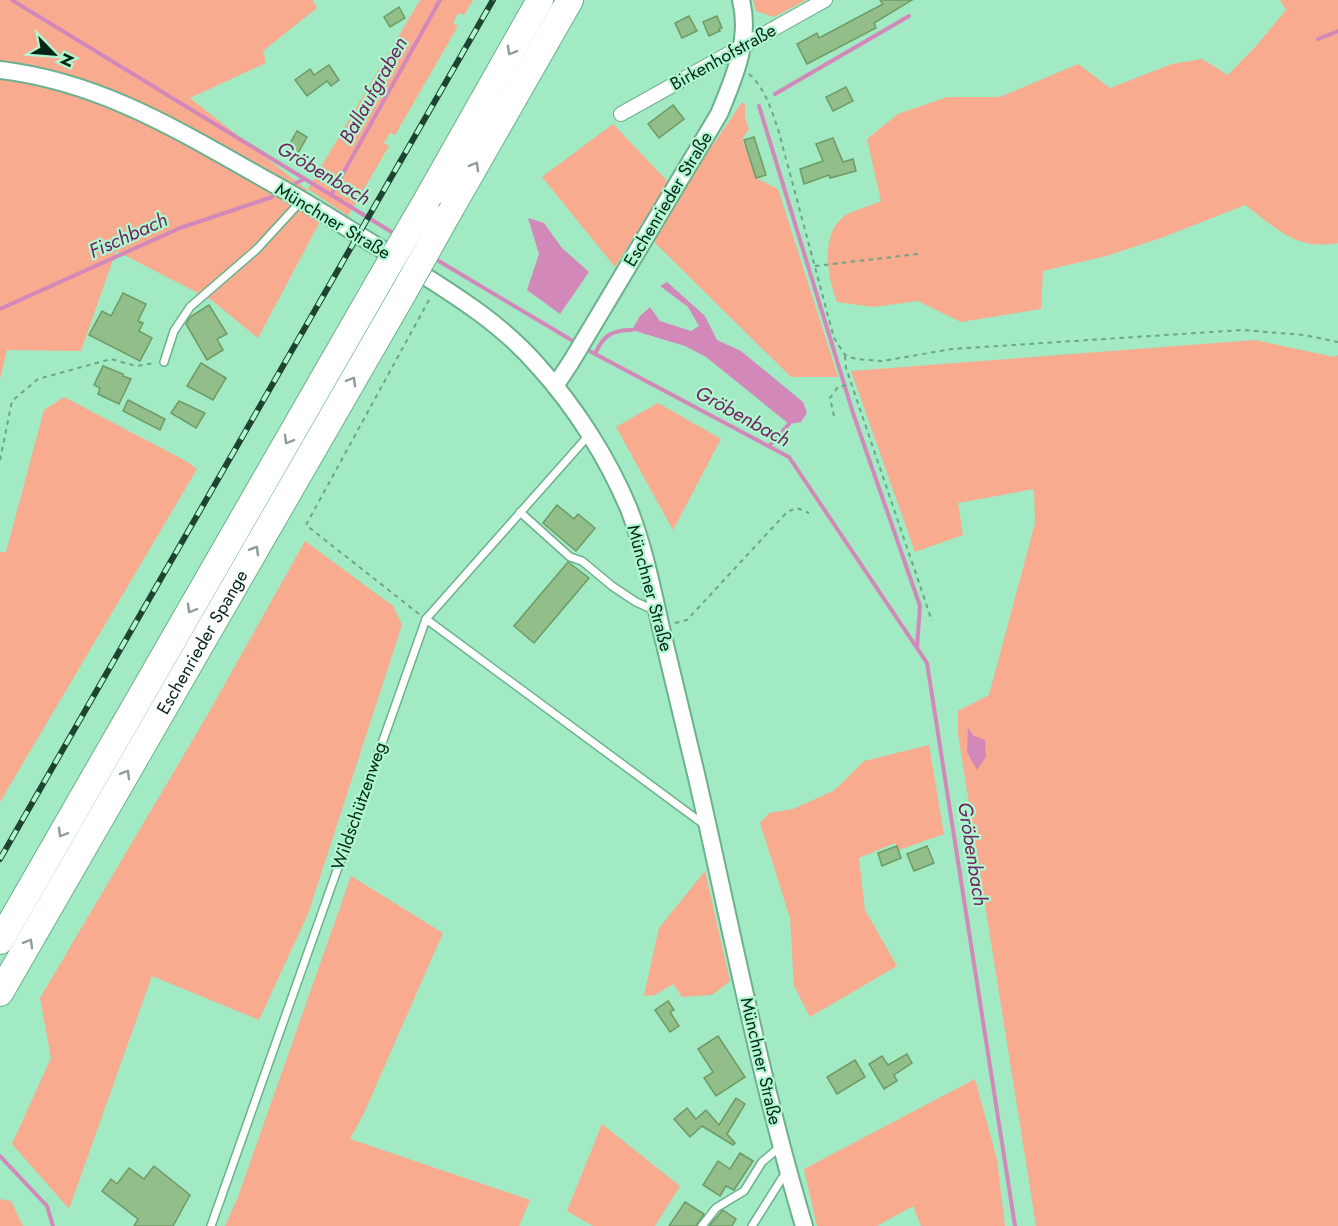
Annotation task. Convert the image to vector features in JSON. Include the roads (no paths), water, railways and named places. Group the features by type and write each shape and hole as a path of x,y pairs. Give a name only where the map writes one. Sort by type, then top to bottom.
{"highway":[{"name":"Eschenrieder Spange","path":"0,941 540,0"},
{"name":"Eschenrieder Spange","path":"0,993 570,0"}],"street":[{"name":"Eschenrieder Straße","path":"555,386 572,362 719,114 738,64 742,45 741,0"},
{"name":"Birkenhofstraße","path":"621,114 825,0"},
{"name":"Münchner Straße","path":"0,70 63,81 118,101 148,114 303,200 438,284 500,327 537,364 555,386 610,470 628,508 650,574 781,1146 804,1226"}],"lane":[{"path":"164,362 174,331 190,308 257,249 303,200"},
{"name":"Wildschützenweg","path":"211,1226 426,619 589,435"},
{"path":"520,512 570,557 582,561 612,586 660,620"},
{"path":"426,619 708,828"},
{"path":"702,1226 716,1208 744,1191 762,1162 781,1146"},
{"path":"752,1226 787,1171"}],"waterway":[{"name":"Gröbenbach","path":"12,0 395,234"},
{"name":"Ballaufgraben","path":"331,195 440,0"},
{"path":"775,94 909,16"},
{"path":"1318,39 1338,31"},
{"path":"759,106 853,413 920,606 917,647"},
{"path":"296,183 304,179"},
{"name":"Fischbach","path":"0,309 180,228 272,197"},
{"name":"Gröbenbach","path":"432,257 578,344"},
{"path":"595,354 609,335 618,331 632,330"},
{"name":"Gröbenbach","path":"584,348 789,457 927,663 1015,1226"},
{"path":"770,445 789,424"},
{"path":"0,1156 47,1206 53,1226"}],"railway":[{"path":"0,859 493,0"}]}
